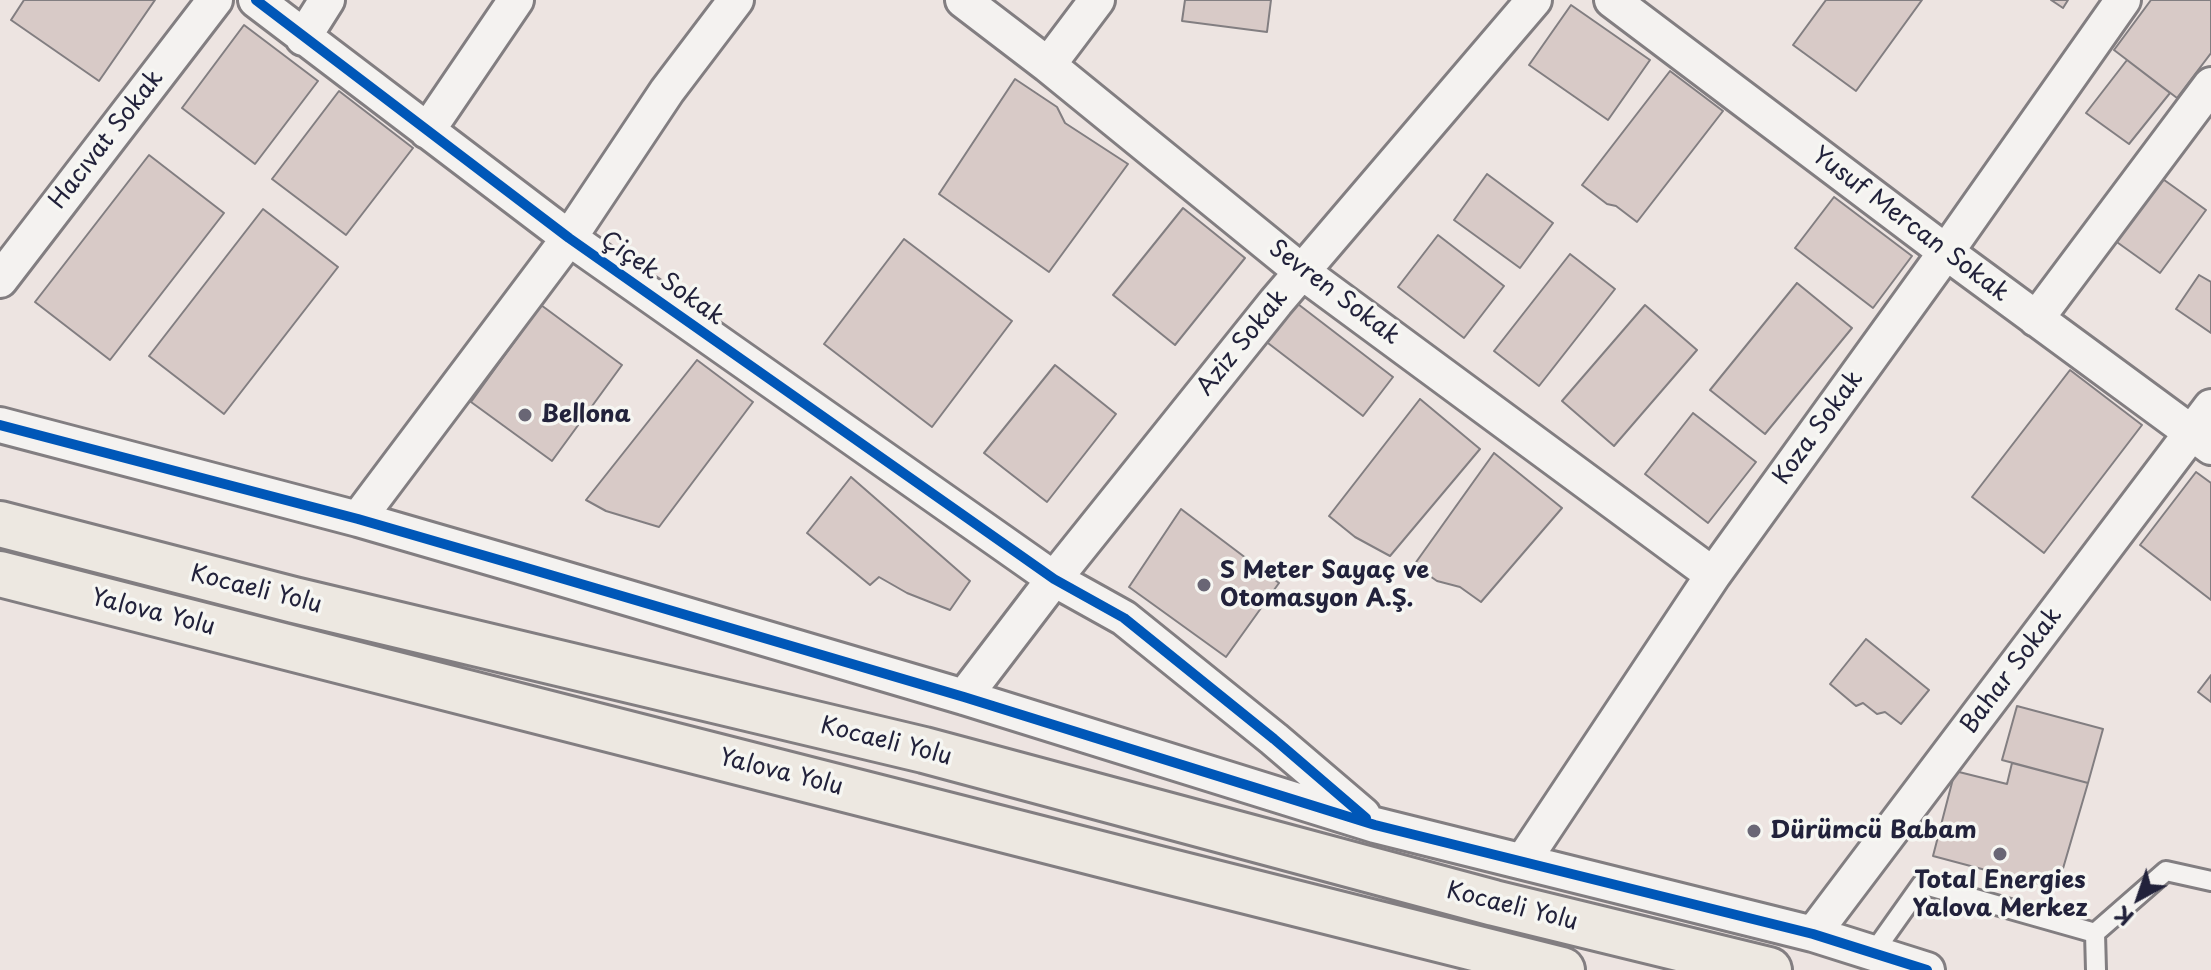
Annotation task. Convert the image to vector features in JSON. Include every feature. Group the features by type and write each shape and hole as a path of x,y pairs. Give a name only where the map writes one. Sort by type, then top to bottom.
{"highway":[{"name":"Kocaeli̇ Yolu","path":"0,524 309,604 924,750 1480,899 1769,970"},
{"name":"Yalova Yolu","path":"0,574 1562,970"}],"street":[{"name":"Hacıvat Sokak","path":"0,280 215,0"},
{"name":"Çiçek Sokak","path":"256,0 569,238 1054,579 1124,618 1375,825"},
{"path":"303,38 327,0"},
{"path":"427,131 516,0"},
{"path":"358,519 569,238 667,91 736,0"},
{"name":"Sevren Sokak","path":"963,0 1048,65 1301,271 1713,575"},
{"path":"1048,65 1097,0"},
{"name":"Aziz Sokak","path":"964,697 1054,579 1301,271 1534,0"},
{"name":"Yusuf Mercan Sokak","path":"1612,0 2036,319 2205,429"},
{"name":"Koza Sokak","path":"1523,861 1713,575 2123,0"},
{"path":"2036,319 2211,85"},
{"path":"0,425 358,519 964,697 1375,825 1813,934 1927,970"},
{"name":"Bahar Sokak","path":"1813,934 2205,429"}],"lane":[{"path":"2095,933 2166,871 2211,881"},
{"path":"1873,953 1922,884 2095,933"},
{"path":"2095,933 2096,970"}],"building":[{"path":"24,0 155,0 99,81 11,20"},
{"path":"1185,0 1271,0 1267,32 1182,21"},
{"path":"1826,0 1922,0 1856,91 1793,45"},
{"path":"2051,0 2068,0 2063,8"},
{"path":"2151,0 2211,0 2211,53 2177,98 2114,50"},
{"path":"1571,5 1650,60 1608,120 1529,65"},
{"path":"244,25 318,81 255,164 182,108"},
{"path":"2127,60 2170,93 2129,144 2086,113"},
{"path":"1670,71 1723,111 1637,222 1582,185"},
{"path":"1015,79 1057,107 1065,123 1128,164 1049,272 939,194"},
{"path":"339,91 413,148 346,235 272,179"},
{"path":"149,155 224,213 110,360 35,302"},
{"path":"1487,174 1553,223 1520,268 1454,220"},
{"path":"2160,177 2206,210 2160,273 2114,240"},
{"path":"1834,197 1912,256 1873,308 1795,248"},
{"path":"1183,208 1245,258 1175,345 1113,295"},
{"path":"263,209 338,267 224,414 149,356"},
{"path":"1438,235 1504,286 1464,338 1398,287"},
{"path":"904,239 1012,321 932,427 824,344"},
{"path":"1570,254 1615,289 1539,386 1494,351"},
{"path":"2199,275 2211,282 2211,333 2176,309"},
{"path":"1797,283 1852,328 1765,434 1710,390"},
{"path":"1294,301 1393,377 1363,416 1264,340"},
{"path":"541,305 622,365 552,461 471,402"},
{"path":"1645,305 1697,350 1614,446 1562,401"},
{"path":"697,360 753,402 659,527 606,511 586,500"},
{"path":"1055,365 1116,414 1047,502 984,453"},
{"path":"2070,370 2142,425 2044,553 1972,497"},
{"path":"1420,399 1480,449 1390,556 1355,537 1329,516"},
{"path":"1693,413 1756,462 1708,523 1645,474"},
{"path":"1494,453 1562,508 1481,602 1460,587 1437,581 1414,565"},
{"path":"2196,472 2211,483 2211,600 2140,545"},
{"path":"851,477 970,581 950,610 907,593 879,577 870,585 807,533"},
{"name":"S Meter Sayaç ve Otomasyon A.Ş.","path":"1181,509 1279,583 1226,657 1129,587"},
{"path":"1866,639 1929,690 1901,724 1885,712 1877,714 1863,703 1856,706 1830,684"},
{"path":"2211,675 2211,702 2198,692"},
{"path":"2017,706 2103,729 2088,783 2002,760"},
{"path":"2012,763 2088,783 2057,889 1933,856 1955,771 2007,784"}],"cycle path":[{"path":"256,0 569,238 1054,579 1124,618 1366,818"},
{"path":"0,425 358,519 520,566 964,697 1375,825 1813,934 1927,970"}],"place":[{"name":"Bellona","path":"525,415"},
{"name":"S Meter Sayaç ve Otomasyon A.Ş.","path":"1204,585"},
{"name":"Dürümcü Babam","path":"1754,831"},
{"name":"Total Energies Yalova Merkez","path":"2000,854"}]}
